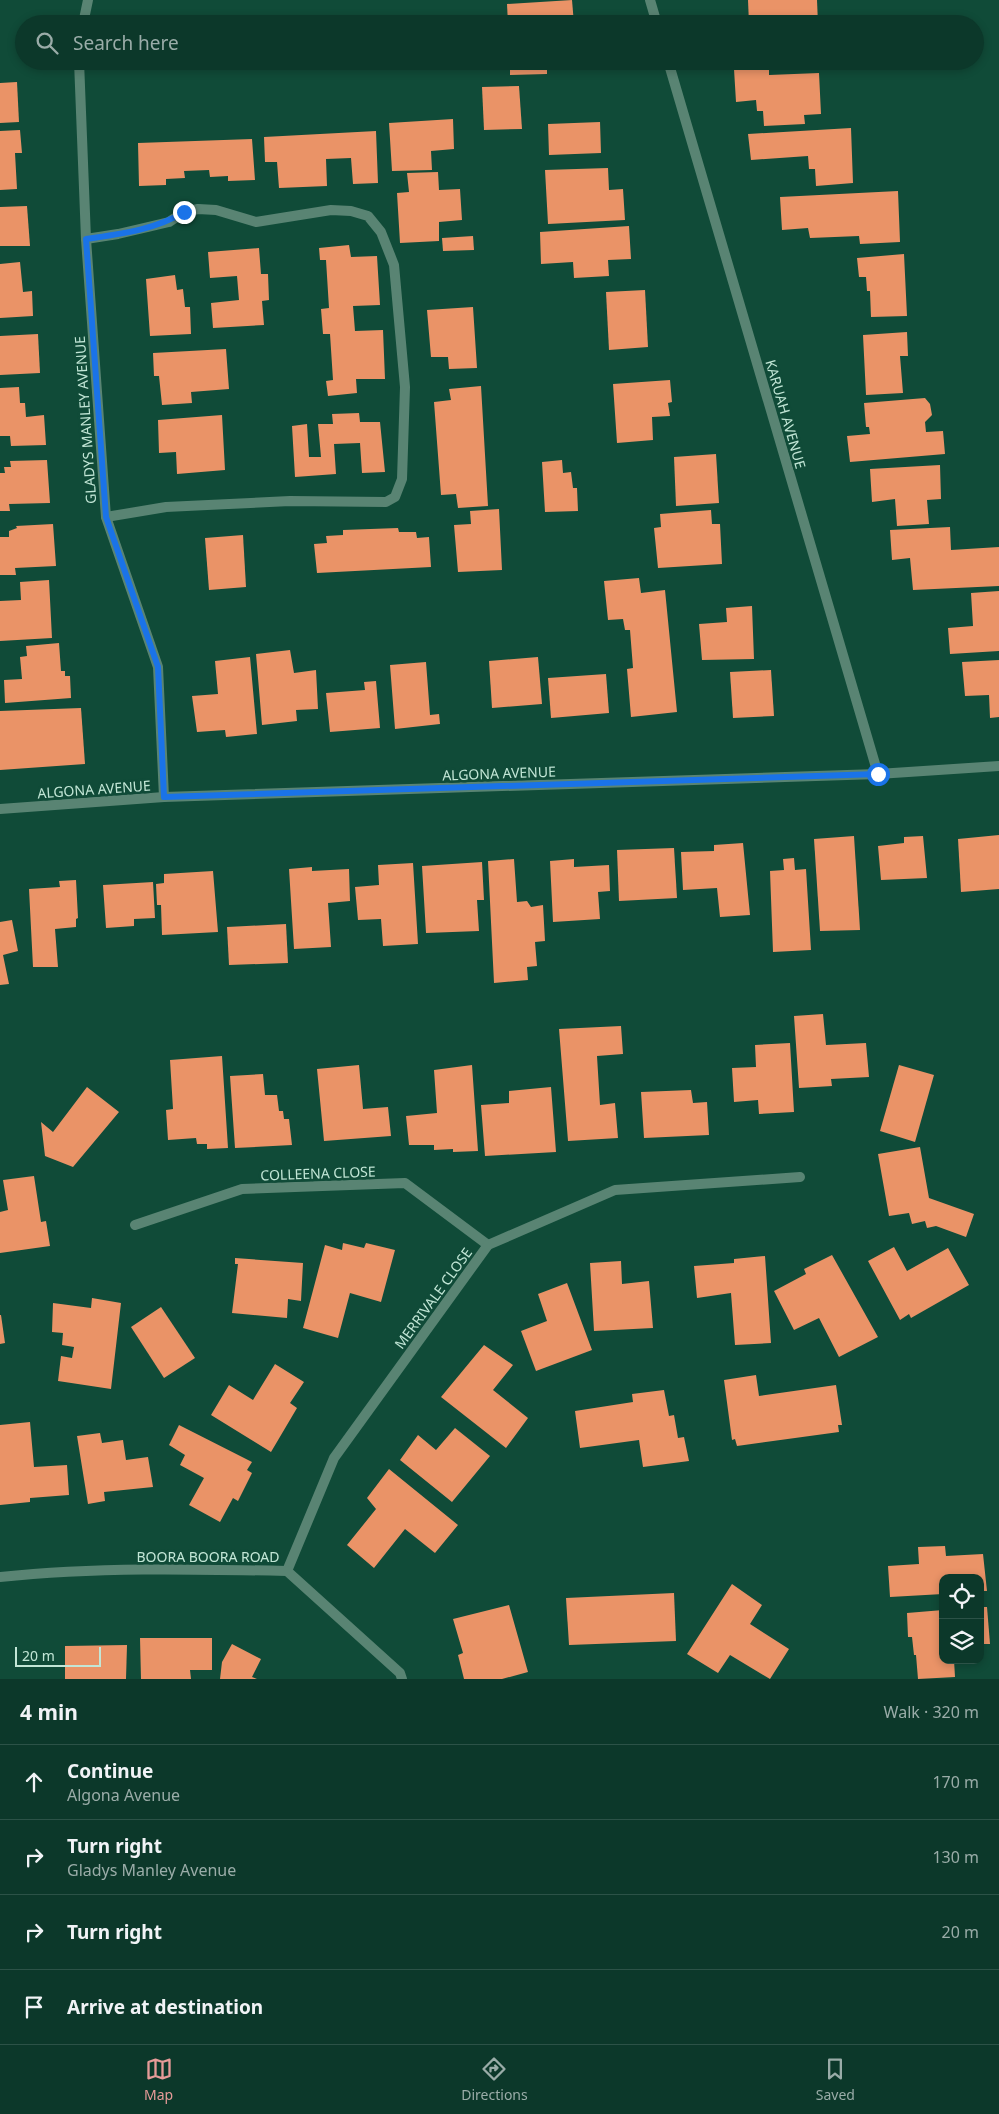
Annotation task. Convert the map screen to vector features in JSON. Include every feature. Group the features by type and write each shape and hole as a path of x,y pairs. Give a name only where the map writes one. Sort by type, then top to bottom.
{"street":[{"path":"85,15 88,0"},
{"path":"650,0 654,15"},
{"name":"GLADYS MANLEY AVENUE","path":"79,70 86,239 106,517 158,667 164,797"},
{"name":"KARUAH AVENUE","path":"671,70 878,774"},
{"path":"86,239 162,224 169,222 184,212 198,209 216,210 256,222 331,210 351,211 368,216 381,232 394,265 405,387 402,479 395,497 386,502 290,501 166,507 106,517"},
{"name":"ALGONA AVENUE","path":"0,809 164,797 878,774 999,766"},
{"name":"MERRIVALE CLOSE","path":"288,1571 334,1458 488,1245 615,1190 800,1176"},
{"name":"COLLEENA CLOSE","path":"135,1225 242,1189 405,1183 488,1245"},
{"name":"BOORA BOORA ROAD","path":"0,1576 56,1571 116,1569 288,1571 400,1673 402,1679"}],"building":[{"path":"572,0 573,15 508,15 507,4"},
{"path":"748,0 817,0 818,15 749,15"},
{"path":"510,70 547,70 547,74 510,75"},
{"path":"734,70 769,70 769,75 819,73 821,114 804,115 805,124 764,126 763,111 757,111 756,100 736,102"},
{"path":"17,82 19,122 0,123 0,83"},
{"path":"519,86 522,129 484,130 482,87"},
{"path":"453,119 454,149 431,151 432,170 392,171 389,123"},
{"path":"600,122 601,153 549,155 548,124"},
{"path":"851,128 853,183 816,186 815,169 809,169 808,156 751,160 748,134"},
{"path":"20,130 22,153 15,153 17,189 0,190 0,131"},
{"path":"376,131 378,183 353,184 351,158 326,159 327,186 279,188 277,162 265,162 264,137"},
{"path":"252,139 255,180 228,181 228,176 210,177 209,170 184,171 185,178 166,179 166,185 139,186 138,143"},
{"path":"608,168 609,190 623,189 625,220 548,224 545,170"},
{"path":"438,172 439,190 460,189 462,220 439,222 439,241 400,243 397,193 409,192 407,173"},
{"path":"898,191 900,242 860,244 859,236 810,238 808,228 782,230 780,197"},
{"path":"27,206 30,246 0,246 0,207"},
{"path":"629,226 631,259 608,260 609,276 574,278 573,262 541,264 540,232"},
{"path":"473,236 474,250 443,251 442,238"},
{"path":"349,245 351,257 377,256 380,305 353,306 355,331 383,330 385,379 356,379 357,393 328,396 326,381 333,380 330,334 323,334 321,309 329,308 326,260 320,260 319,248"},
{"path":"259,248 261,274 268,274 269,300 262,301 264,325 213,328 211,303 239,300 237,276 210,278 208,252"},
{"path":"904,254 907,316 871,317 870,291 867,291 866,277 859,277 857,258"},
{"path":"20,262 23,292 32,291 33,316 0,318 0,264"},
{"path":"175,275 177,290 183,289 185,307 190,307 191,334 150,336 146,279"},
{"path":"645,290 648,347 609,350 606,292"},
{"path":"473,307 477,368 449,369 448,357 431,357 427,310"},
{"path":"907,332 908,356 900,356 903,393 866,395 863,335"},
{"path":"38,334 40,373 0,375 0,336"},
{"path":"226,349 229,389 191,392 192,403 162,405 159,376 154,376 153,353"},
{"path":"670,380 672,402 668,403 670,416 652,417 653,440 617,443 613,384"},
{"path":"481,386 488,506 458,508 456,494 441,495 434,402 451,400 449,389"},
{"path":"19,387 20,403 25,403 26,417 44,415 46,445 11,446 10,436 0,436 0,388"},
{"path":"925,398 930,404 932,415 925,422 926,432 943,431 945,454 850,462 847,436 870,434 869,427 866,427 864,403"},
{"path":"359,413 360,422 380,422 385,472 362,473 360,443 334,444 336,474 295,477 292,426 307,424 309,457 321,457 318,424 333,424 332,414"},
{"path":"222,415 225,470 177,474 176,452 159,453 158,420"},
{"path":"716,454 719,503 676,506 674,457"},
{"path":"47,460 50,503 9,504 10,511 0,511 0,473 5,473 4,467 11,467 10,461"},
{"path":"562,460 563,473 571,472 573,488 577,488 578,511 545,512 542,462"},
{"path":"940,465 941,499 927,500 929,524 897,526 895,499 872,502 870,469"},
{"path":"499,509 502,570 458,572 454,525 471,524 470,511"},
{"path":"711,510 712,524 720,524 722,564 658,568 654,528 661,527 660,514"},
{"path":"53,524 56,566 15,568 16,575 0,575 0,537 9,537 9,531 17,528 16,526"},
{"path":"950,527 951,550 999,547 999,586 913,590 910,558 892,560 890,530"},
{"path":"398,528 399,532 416,532 417,538 429,537 431,567 317,573 314,544 327,543 326,536 343,535 343,530"},
{"path":"243,535 246,587 209,590 205,538"},
{"path":"639,578 641,593 665,590 677,712 631,717 627,669 633,668 630,630 625,630 623,619 608,620 604,581"},
{"path":"49,580 52,638 0,641 0,601 21,600 20,582"},
{"path":"999,591 999,651 950,654 948,628 973,626 971,593"},
{"path":"752,606 754,659 702,660 699,624 727,622 726,608"},
{"path":"59,643 61,671 65,671 65,676 70,676 71,698 5,703 4,680 22,679 20,657 27,656 26,646"},
{"path":"290,650 294,673 316,670 318,709 296,710 297,721 262,725 256,654"},
{"path":"250,657 257,734 226,737 225,730 197,732 192,696 218,694 215,661"},
{"path":"538,657 542,704 492,708 489,661"},
{"path":"999,660 999,717 990,718 989,695 965,696 962,662"},
{"path":"426,662 430,715 439,714 440,724 395,729 390,665"},
{"path":"771,670 774,716 733,718 730,672"},
{"path":"606,674 609,713 551,718 548,678"},
{"path":"376,681 380,728 330,732 326,693 365,690 364,682"},
{"path":"81,708 85,764 0,770 0,711"},
{"path":"999,835 999,889 961,892 958,839"},
{"path":"854,836 860,930 820,931 814,839"},
{"path":"923,836 927,878 881,880 878,846 904,843 904,837"},
{"path":"743,843 750,915 720,917 717,888 683,890 681,852 714,851 714,845"},
{"path":"674,848 677,898 619,901 617,850"},
{"path":"794,858 795,870 806,869 811,950 773,952 770,871 784,870 783,859"},
{"path":"514,859 517,902 527,901 531,907 543,905 545,941 535,942 537,966 527,967 528,980 494,983 488,861"},
{"path":"574,859 574,867 609,865 610,891 598,892 600,919 553,922 550,861"},
{"path":"482,862 484,900 477,900 479,931 426,933 422,866"},
{"path":"413,863 418,944 383,946 381,919 358,920 355,887 379,885 378,865"},
{"path":"312,867 312,871 349,869 350,901 328,903 331,947 294,949 289,869"},
{"path":"213,871 218,932 162,935 161,905 157,905 156,884 164,883 164,874"},
{"path":"76,880 78,918 76,919 76,927 55,929 58,967 33,967 29,889 60,887 59,881"},
{"path":"153,882 155,918 134,919 134,926 106,928 103,885"},
{"path":"12,920 18,951 3,955 9,984 0,985 0,922"},
{"path":"286,924 288,963 229,965 227,927"},
{"path":"823,1014 826,1045 866,1043 869,1077 831,1079 832,1086 799,1088 794,1016"},
{"path":"621,1026 623,1054 597,1056 600,1105 615,1103 618,1138 568,1141 559,1029"},
{"path":"790,1043 794,1112 759,1114 758,1100 734,1102 732,1068 756,1067 755,1045"},
{"path":"222,1056 228,1148 207,1149 207,1144 197,1144 196,1138 168,1140 166,1110 173,1109 170,1060"},
{"path":"359,1065 363,1109 388,1107 391,1136 324,1141 317,1069"},
{"path":"472,1065 478,1151 453,1152 453,1149 434,1150 434,1145 409,1145 406,1116 437,1113 434,1070"},
{"path":"899,1065 934,1075 915,1142 880,1131"},
{"path":"263,1074 265,1095 277,1095 279,1111 283,1111 284,1119 289,1119 292,1145 235,1148 230,1076"},
{"path":"87,1087 119,1112 73,1167 45,1156 41,1122 53,1132"},
{"path":"551,1087 556,1152 485,1156 481,1105 509,1103 509,1091"},
{"path":"691,1090 693,1103 707,1102 709,1135 644,1138 641,1092"},
{"path":"920,1147 929,1198 974,1214 966,1237 936,1226 927,1228 925,1221 912,1224 909,1213 889,1216 878,1154"},
{"path":"34,1176 41,1222 46,1221 50,1246 0,1253 0,1212 8,1210 3,1180"},
{"path":"343,1243 364,1248 366,1243 395,1250 381,1302 350,1293 338,1338 303,1328 325,1245 342,1250"},
{"path":"894,1247 907,1271 948,1248 969,1285 911,1318 909,1314 900,1320 868,1261"},
{"path":"832,1255 878,1337 839,1357 819,1318 794,1330 774,1291 806,1274 804,1269"},
{"path":"765,1256 771,1343 735,1345 731,1293 697,1298 694,1266 734,1263 734,1259"},
{"path":"235,1258 303,1263 301,1301 288,1299 287,1318 232,1313 238,1264 235,1264"},
{"path":"621,1261 622,1284 649,1281 653,1328 594,1331 590,1263"},
{"path":"567,1283 592,1350 536,1371 521,1331 547,1321 538,1294"},
{"path":"92,1298 121,1303 111,1389 58,1381 61,1356 72,1358 74,1347 62,1345 63,1333 52,1332 53,1303 91,1308"},
{"path":"161,1307 195,1358 164,1378 131,1327"},
{"path":"0,1315 5,1343 0,1344"},
{"path":"484,1345 513,1365 493,1390 528,1418 506,1448 441,1397"},
{"path":"275,1364 304,1382 290,1403 297,1408 271,1452 211,1415 229,1385 253,1400"},
{"path":"756,1375 759,1396 836,1385 842,1425 838,1425 839,1432 737,1446 735,1439 732,1440 724,1380"},
{"path":"664,1390 669,1416 674,1415 678,1438 684,1437 689,1461 643,1467 639,1440 580,1448 575,1411 633,1402 632,1394"},
{"path":"30,1422 34,1467 67,1465 69,1495 30,1498 30,1502 0,1505 0,1425"},
{"path":"179,1425 252,1462 247,1470 252,1473 238,1501 233,1498 220,1522 189,1505 204,1478 180,1465 185,1455 169,1445"},
{"path":"455,1428 490,1456 452,1502 400,1460 418,1435 436,1450"},
{"path":"100,1433 102,1443 123,1440 126,1460 148,1457 153,1487 104,1492 105,1501 88,1504 77,1436"},
{"path":"389,1469 458,1525 435,1553 405,1529 374,1568 347,1545 376,1509 367,1498"},
{"path":"945,1546 946,1556 983,1554 987,1591 984,1591 984,1574 939,1574 939,1594 890,1597 888,1566 919,1564 918,1547"},
{"path":"732,1584 762,1605 750,1624 789,1649 770,1679 730,1655 718,1673 687,1654"},
{"path":"674,1593 676,1641 569,1645 566,1598"},
{"path":"509,1605 528,1672 502,1679 464,1679 458,1655 463,1653 453,1619"},
{"path":"984,1607 987,1607 990,1644 984,1644"},
{"path":"939,1610 939,1664 954,1664 955,1677 918,1679 912,1637 908,1637 907,1613"},
{"path":"140,1638 212,1638 212,1670 190,1670 191,1679 141,1679"},
{"path":"232,1644 261,1659 252,1677 257,1679 220,1679 222,1662"},
{"path":"127,1645 126,1679 65,1679 65,1646"}],"route":[{"path":"184,212 169,222 118,234 86,239 106,517 158,667 164,797 878,774"}]}
